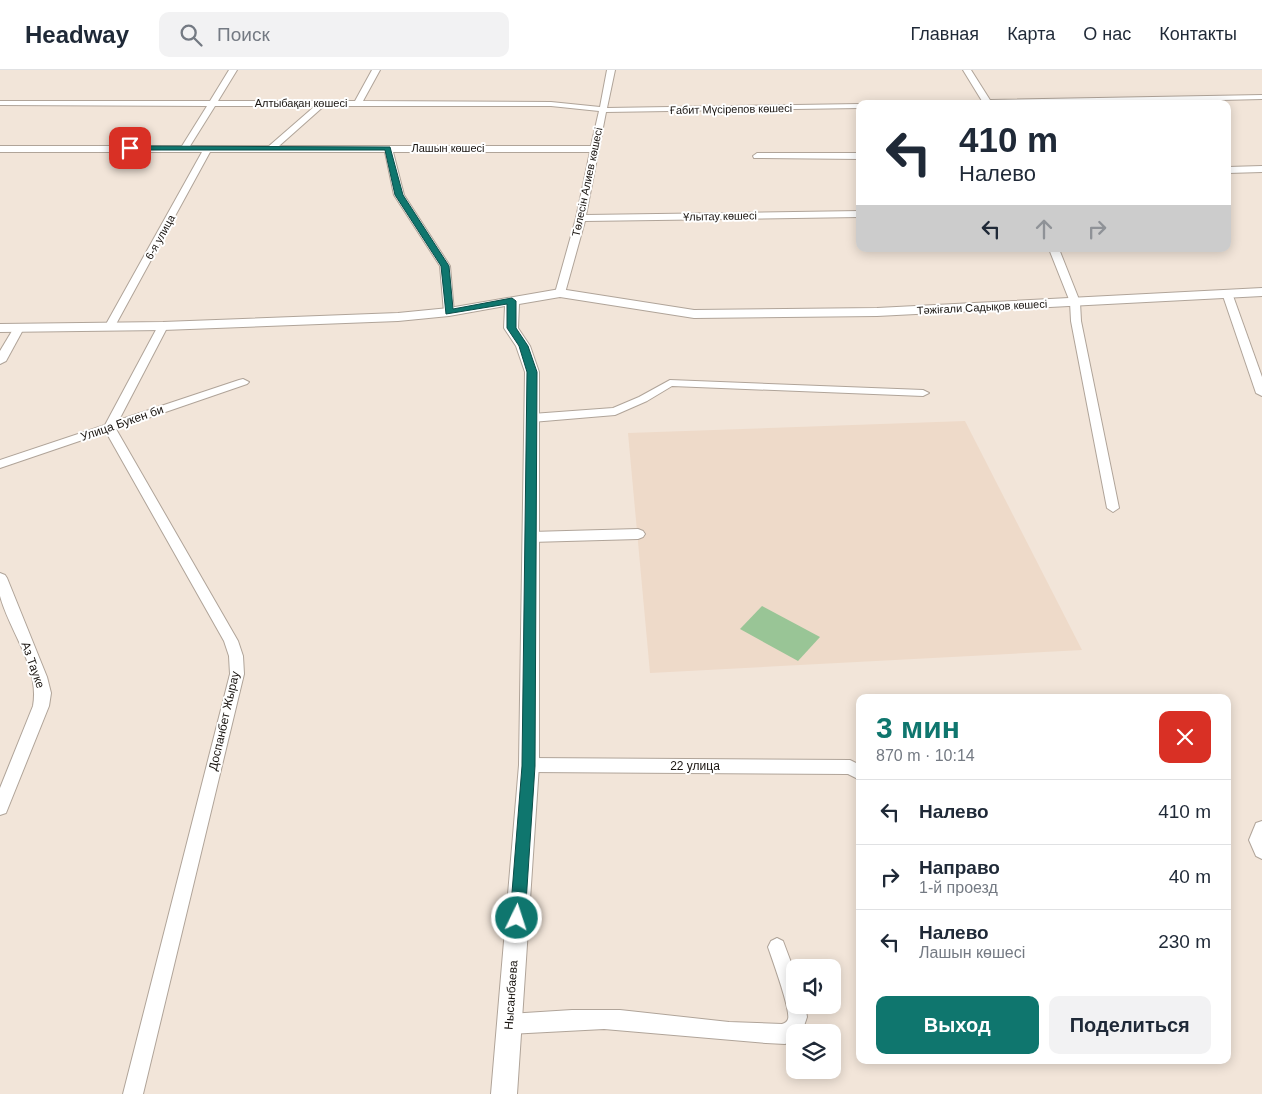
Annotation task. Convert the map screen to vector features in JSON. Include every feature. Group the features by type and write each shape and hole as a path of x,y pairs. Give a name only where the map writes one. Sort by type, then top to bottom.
{"street":[{"path":"185,148 233,70"},
{"path":"358,103 376,70"},
{"name":"Төлесін Алиев көшесі","path":"560,293 581,218 611,70"},
{"path":"967,70 986,100"},
{"path":"1125,100 1262,97"},
{"name":"Алтыбақан көшесі","path":"0,103 552,104 602,109"},
{"path":"271,149 324,103"},
{"name":"Ғабит Мүсірепов көшесi","path":"602,109 617,111 856,106"},
{"name":"Лашын көшесі","path":"0,148 596,148"},
{"name":"6-я улица","path":"110,326 208,148"},
{"path":"388,148 399,195 445,266 449,312"},
{"path":"757,156 856,156"},
{"path":"1231,170 1262,169"},
{"name":"Ұлытау көшесi","path":"581,218 856,214"},
{"path":"1055,252 1075,302 1076,321 1113,508"},
{"name":"Тәжіғали Садықов көшесі","path":"0,328 164,326 398,317 449,312 560,293 702,314 877,312 1262,292"},
{"path":"1227,293 1262,393"},
{"name":"Нысанбаева","path":"504,1094 529,766 532,372 523,346 512,328 512,301"},
{"path":"109,428 164,326"},
{"path":"0,361 19,328"},
{"name":"Улица Букен би","path":"0,464 244,382"},
{"path":"532,418 615,411 643,399 670,382 924,393"},
{"name":"Доспанбет Жырау","path":"109,428 231,641 236,656 237,674 133,1094"},
{"path":"531,537 638,534"},
{"name":"Аз Тауке","path":"0,578 40,677 43,693 40,706 0,808"},
{"name":"22 улица","path":"529,766 850,767 856,771"},
{"path":"1262,828 1257,840 1262,851"},
{"path":"777,948 786,974"},
{"path":"509,1024 572,1020 634,1021 705,1030 785,1034 795,1028 798,1014"}],"shaded area":[{"path":"965,421 1082,650 650,673 628,433"}],"green space":[{"path":"762,606 820,637 798,661 740,629"}],"route":[{"path":"130,148 388,148 399,195 445,266 449,312 512,301 512,328 523,346 532,372 529,766 517,918"}]}
